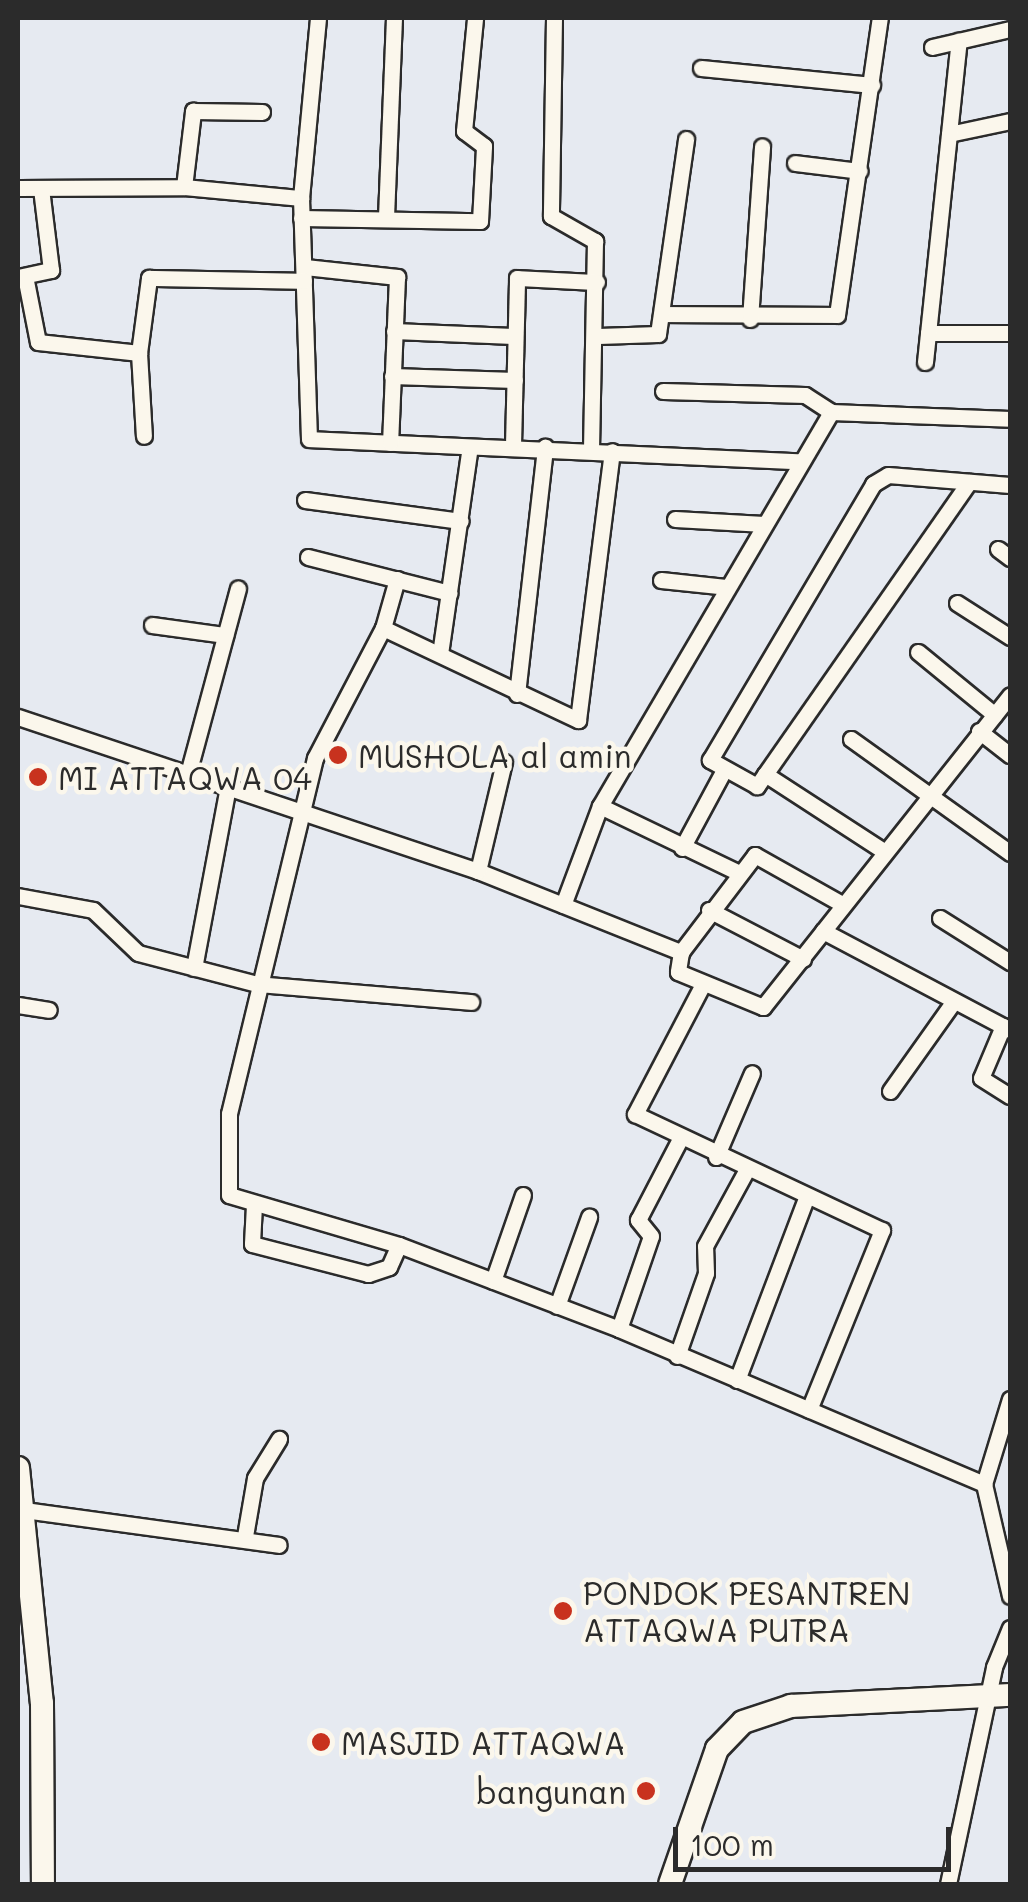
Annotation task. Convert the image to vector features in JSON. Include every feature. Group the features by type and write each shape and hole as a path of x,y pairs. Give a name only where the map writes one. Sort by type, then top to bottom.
{"street":[{"path":"318,18 301,198 308,436 470,448 513,445 801,462"},
{"path":"386,217 394,18"},
{"path":"301,218 482,219 484,146 464,131 475,18"},
{"path":"554,18 551,216 591,236 597,282 591,449"},
{"path":"663,314 834,320 860,170 880,18"},
{"path":"932,47 1010,29"},
{"path":"925,362 960,41"},
{"path":"701,68 872,85"},
{"path":"184,187 194,111 262,112"},
{"path":"949,134 1010,121"},
{"path":"598,336 646,339 663,314 686,138"},
{"path":"750,319 762,146"},
{"path":"795,163 860,170"},
{"path":"18,188 184,187 301,198"},
{"path":"42,188 52,270 21,277 38,342 139,353"},
{"path":"144,436 139,353 150,278 396,275 390,443"},
{"path":"513,445 517,278 597,282"},
{"path":"394,331 513,336"},
{"path":"928,333 1010,334"},
{"path":"392,376 515,380"},
{"path":"663,390 805,395 831,412 1010,420"},
{"path":"562,905 600,806 831,412"},
{"path":"517,694 545,447"},
{"path":"440,654 470,448"},
{"path":"383,628 578,720 612,451"},
{"path":"970,482 754,787 708,756 872,484 888,475 1010,485"},
{"path":"306,500 462,521"},
{"path":"675,519 764,524"},
{"path":"308,557 450,593"},
{"path":"397,579 383,628 328,728 302,810 256,984 225,1166 229,1196 399,1245 619,1330 984,1484"},
{"path":"660,580 726,587"},
{"path":"190,770 238,588"},
{"path":"957,602 1010,637"},
{"path":"152,624 225,636"},
{"path":"918,652 995,715"},
{"path":"842,904 763,853 735,871 681,952 678,972 761,1008 803,959 882,850 1010,695"},
{"path":"18,718 190,770 228,787 478,871 681,952"},
{"path":"979,731 1010,755"},
{"path":"851,739 1010,853"},
{"path":"478,871 504,762"},
{"path":"682,848 724,770"},
{"path":"765,774 882,850"},
{"path":"194,968 228,787"},
{"path":"600,806 735,871"},
{"path":"18,896 93,910 138,953 256,984 471,1002"},
{"path":"709,910 803,959"},
{"path":"940,918 1010,962"},
{"path":"824,931 1007,1028 981,1078 1010,1096"},
{"path":"703,984 634,1111 745,1173 882,1230 809,1410"},
{"path":"890,1091 954,1001"},
{"path":"18,1004 48,1010"},
{"path":"716,1157 752,1073"},
{"path":"619,1330 651,1236 638,1220 680,1139"},
{"path":"678,1356 706,1273 705,1246 745,1173"},
{"path":"493,1281 523,1195"},
{"path":"737,1380 806,1198"},
{"path":"254,1205 252,1244 368,1274 390,1267 399,1245"},
{"path":"557,1306 589,1217"},
{"path":"1010,1399 984,1484 1010,1596"},
{"path":"245,1536 255,1478 279,1439"},
{"path":"18,1468 24,1510 23,1549 42,1703 43,1884"},
{"path":"24,1510 245,1536 279,1545"},
{"path":"948,1884 1000,1695 1010,1628"},
{"path":"670,1884 717,1749 743,1722 790,1706 1000,1695"}],"place":[{"name":"MUSHOLA al amin","path":"338,755"},
{"name":"MI ATTAQWA 04","path":"38,777"},
{"name":"PONDOK PESANTREN ATTAQWA PUTRA","path":"563,1611"},
{"name":"MASJID ATTAQWA","path":"321,1742"},
{"name":"bangunan","path":"646,1791"}]}
